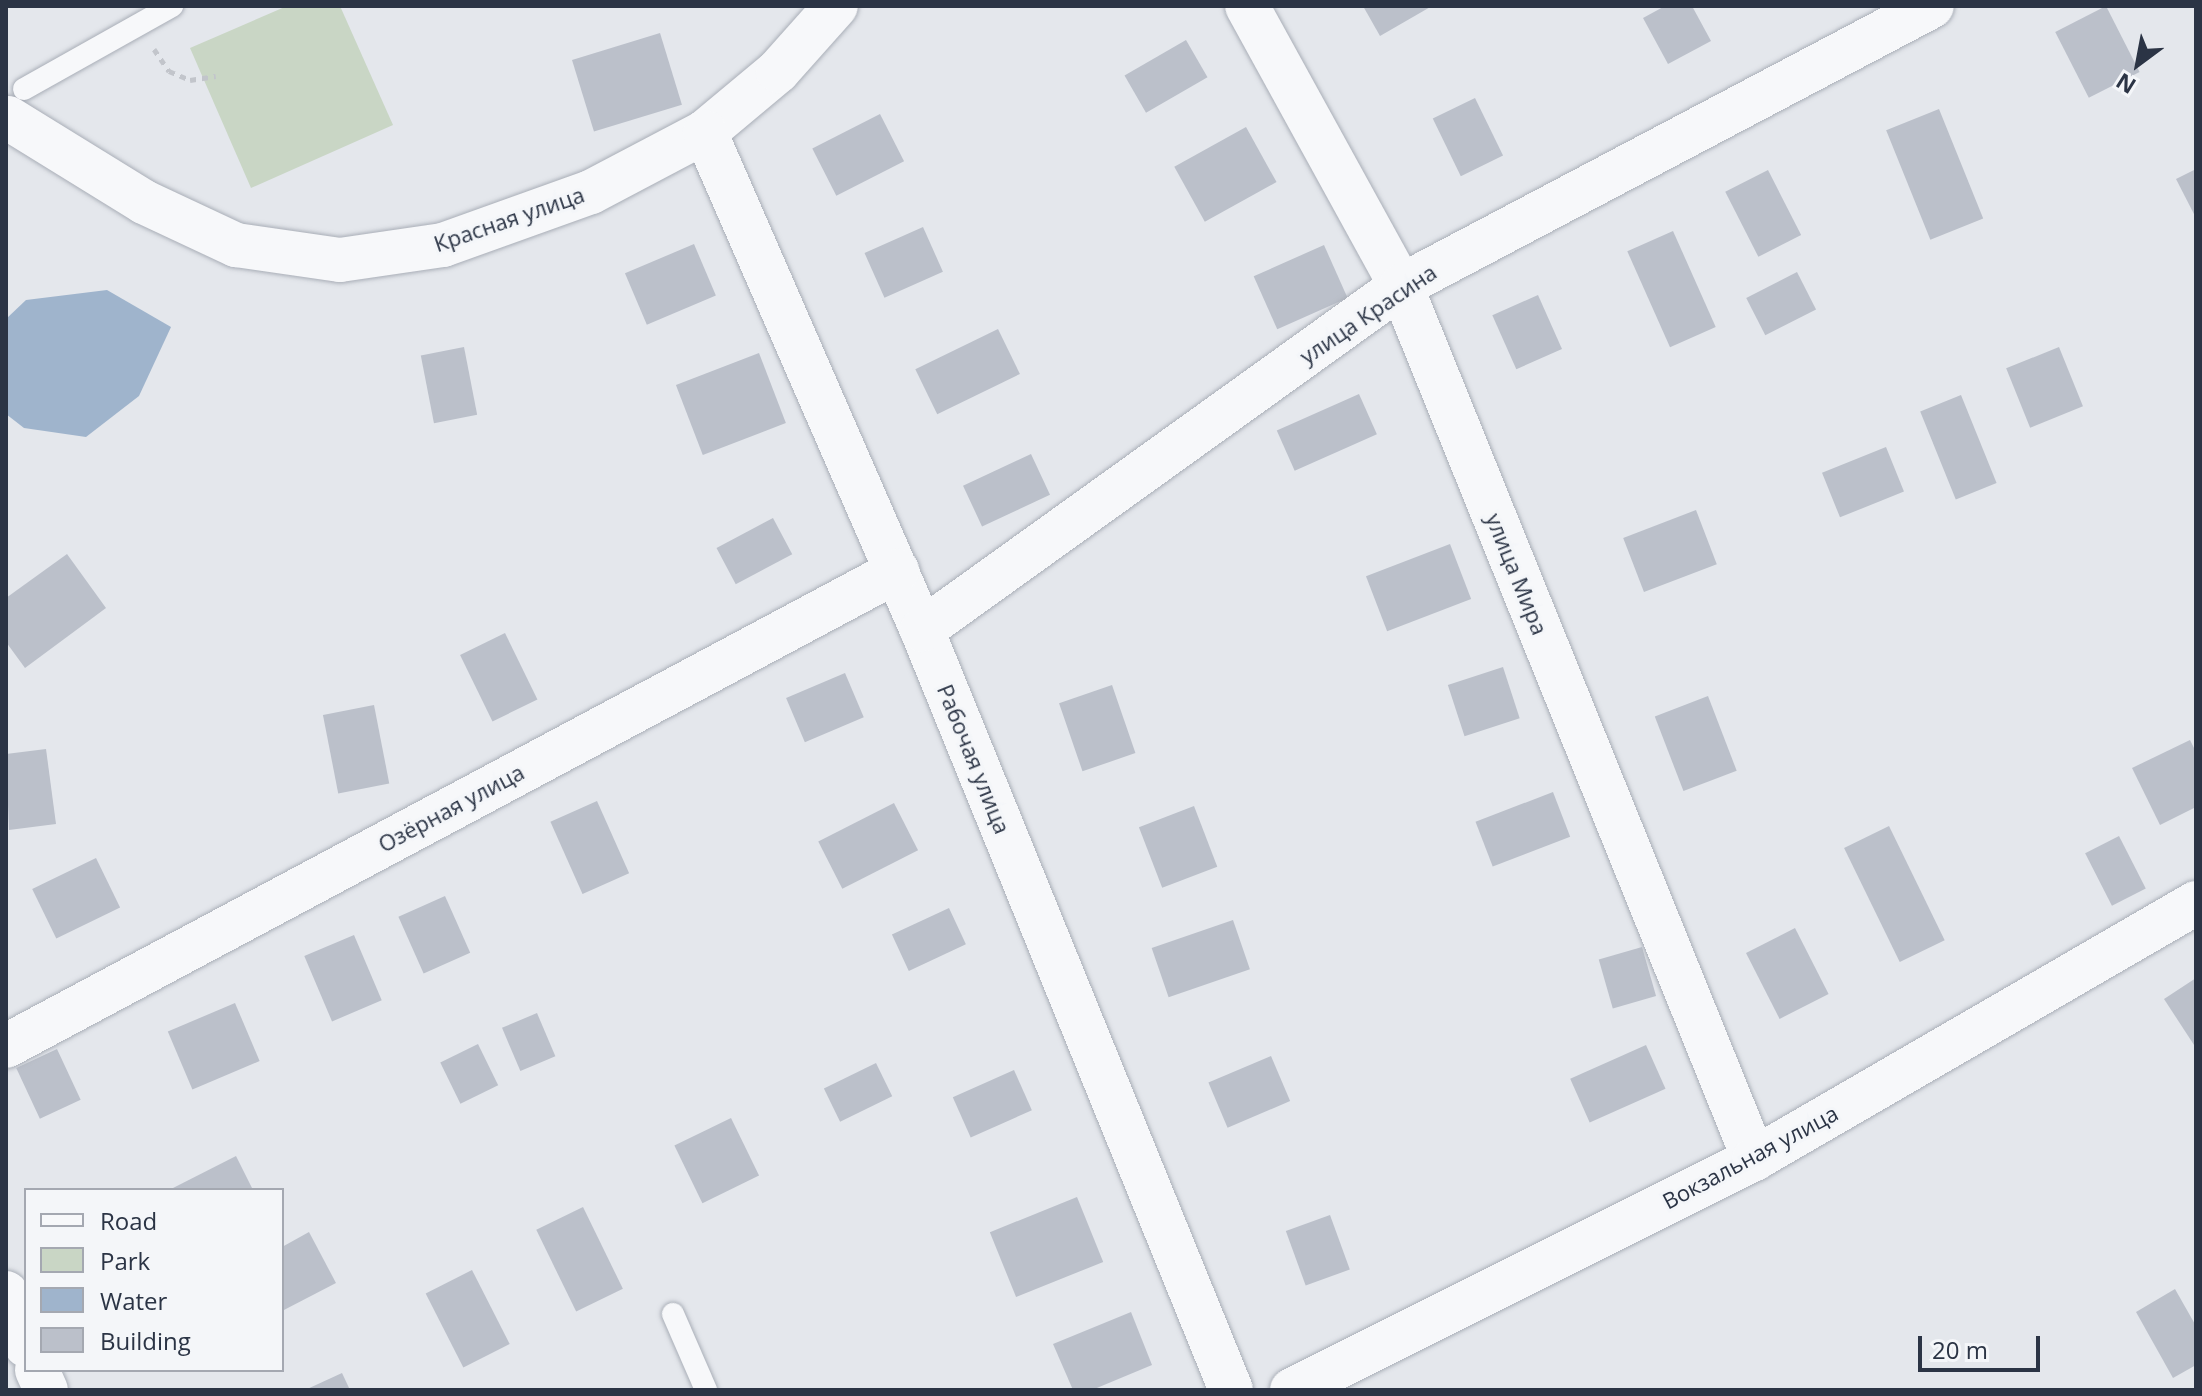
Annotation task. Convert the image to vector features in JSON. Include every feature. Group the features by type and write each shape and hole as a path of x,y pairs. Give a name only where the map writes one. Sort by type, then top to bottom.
{"street":[{"name":"Красная улица","path":"10,102 144,202 236,245 340,260 443,245 591,192 705,132 778,71 836,6"},
{"name":"улица Мира","path":"1247,6 1401,286 1754,1159"},
{"name":"улица Красина","path":"922,630 1401,286 1932,6"},
{"name":"Рабочая улица","path":"705,132 922,630 1231,1390"},
{"name":"Озёрная улица","path":"6,1046 897,571"},
{"name":"Вокзальная улица","path":"1292,1390 1754,1159 2196,903"},
{"path":"6,1293 24,1340"}],"lane":[{"path":"10,102 172,6"},
{"path":"673,1314 706,1390"}],"path":[{"path":"140,23 169,71 190,80 216,76"}],"green space":[{"path":"287,6 340,6 393,125 251,188 190,48"}],"water":[{"path":"107,290 171,327 139,396 86,437 24,428 6,414 6,319 26,300"}],"building":[{"path":"1363,6 1432,6 1380,36"},
{"path":"1665,6 1692,6 1711,41 1668,64 1643,18"},
{"path":"2106,6 2140,72 2089,98 2055,32"},
{"path":"660,33 682,105 594,132 572,60"},
{"path":"1186,40 1208,77 1146,113 1125,76"},
{"path":"1475,98 1503,156 1461,176 1433,119"},
{"path":"1939,109 1983,218 1930,240 1886,130"},
{"path":"880,114 904,161 836,196 812,149"},
{"path":"1246,127 1277,182 1205,222 1174,167"},
{"path":"2196,169 2196,218 2176,179"},
{"path":"1768,170 1801,235 1758,257 1725,192"},
{"path":"923,227 943,272 884,298 865,253"},
{"path":"1673,231 1716,327 1670,347 1627,251"},
{"path":"694,244 716,296 647,325 625,273"},
{"path":"1324,245 1348,298 1277,329 1254,276"},
{"path":"1797,272 1816,309 1765,335 1746,298"},
{"path":"1538,295 1562,349 1516,369 1492,315"},
{"path":"998,329 1020,374 937,414 915,369"},
{"path":"464,347 477,415 434,423 421,355"},
{"path":"2059,347 2083,406 2030,428 2006,368"},
{"path":"759,353 786,423 703,455 676,385"},
{"path":"1359,394 1377,434 1295,471 1277,431"},
{"path":"1961,395 1997,483 1956,500 1920,411"},
{"path":"1886,447 1904,492 1840,517 1822,473"},
{"path":"1031,454 1050,495 982,526 963,486"},
{"path":"1696,510 1717,564 1644,592 1623,538"},
{"path":"773,518 792,554 736,584 716,548"},
{"path":"1450,544 1471,599 1387,631 1366,576"},
{"path":"67,554 106,608 25,668 6,642 6,598"},
{"path":"505,633 537,700 492,721 460,655"},
{"path":"1503,667 1520,718 1465,736 1448,685"},
{"path":"845,673 864,717 805,742 786,698"},
{"path":"1112,685 1135,753 1082,771 1059,703"},
{"path":"1708,696 1737,771 1683,791 1655,716"},
{"path":"374,705 389,784 338,793 323,715"},
{"path":"2190,740 2196,752 2196,807 2160,825 2132,768"},
{"path":"46,749 56,824 9,830 6,754"},
{"path":"1553,792 1570,837 1493,867 1476,822"},
{"path":"597,801 629,873 583,894 550,822"},
{"path":"894,803 918,850 842,889 818,842"},
{"path":"1194,806 1217,867 1162,888 1139,827"},
{"path":"1889,826 1945,940 1900,962 1844,848"},
{"path":"2119,836 2146,889 2112,906 2085,853"},
{"path":"96,858 120,907 56,939 32,889"},
{"path":"445,896 470,953 424,973 398,917"},
{"path":"949,908 966,944 909,971 892,935"},
{"path":"1233,920 1250,969 1169,997 1152,948"},
{"path":"1795,928 1829,994 1780,1019 1746,953"},
{"path":"354,935 382,1000 332,1021 304,956"},
{"path":"1642,947 1656,996 1613,1008 1599,959"},
{"path":"2196,978 2196,1048 2164,999"},
{"path":"235,1003 260,1061 192,1090 168,1032"},
{"path":"537,1013 555,1056 520,1071 502,1028"},
{"path":"478,1044 498,1085 460,1104 440,1062"},
{"path":"1646,1045 1666,1089 1590,1123 1570,1079"},
{"path":"57,1049 81,1100 40,1119 16,1068"},
{"path":"1271,1056 1290,1101 1228,1128 1208,1083"},
{"path":"876,1063 892,1096 840,1122 824,1088"},
{"path":"1014,1070 1032,1110 971,1137 953,1097"},
{"path":"731,1118 759,1176 702,1203 674,1146"},
{"path":"236,1156 252,1188 173,1188"},
{"path":"1077,1197 1103,1262 1016,1297 990,1232"},
{"path":"583,1207 623,1289 576,1312 536,1230"},
{"path":"1330,1215 1350,1270 1306,1286 1286,1231"},
{"path":"309,1232 336,1283 284,1310 284,1246"},
{"path":"472,1270 510,1344 463,1368 426,1294"},
{"path":"2175,1289 2196,1326 2196,1365 2173,1378 2136,1312"},
{"path":"1131,1312 1152,1365 1092,1390 1073,1390 1053,1344"},
{"path":"342,1373 350,1390 305,1390"}]}
